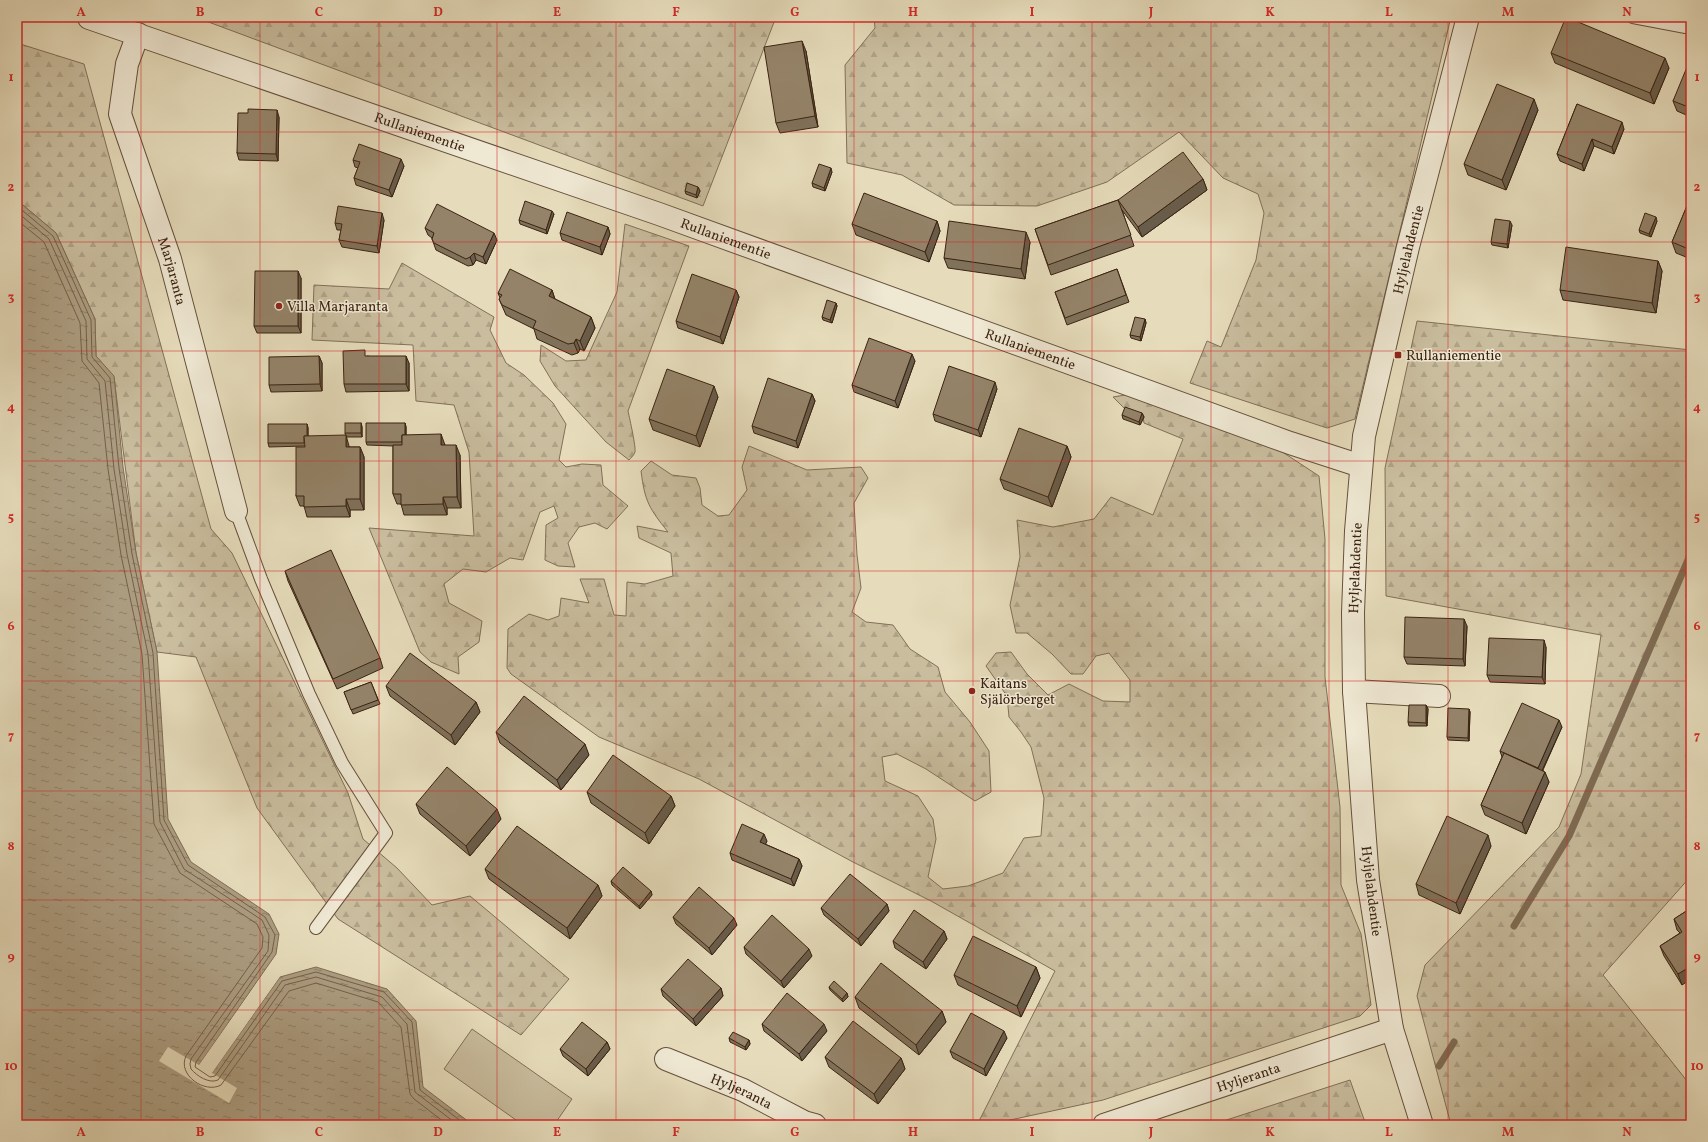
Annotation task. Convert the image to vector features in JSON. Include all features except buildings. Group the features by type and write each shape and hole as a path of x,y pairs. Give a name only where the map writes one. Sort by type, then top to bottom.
{"street":[{"name":"Hyljelahdentie","path":"1422,1125 1392,1029 1368,880 1354,692 1353,613 1356,531 1364,436 1403,267 1468,17"},
{"name":"Rullaniementie","path":"89,18 434,138 659,214 1297,445 1361,466"},
{"name":"Marjaranta","path":"138,34 127,64 120,114 170,259 236,511"},
{"path":"1354,692 1439,696"},
{"name":"Hyljeranta","path":"1104,1125 1392,1029"},
{"name":"Hyljeranta","path":"666,1059 743,1090 804,1122 815,1125"}],"lane":[{"path":"1633,17 1691,28"},
{"path":"236,511 261,579 309,694 342,763 386,833 316,928"}],"green space":[{"path":"195,17 776,17 703,206"},
{"path":"874,17 1451,17 1355,419 1327,428 1190,383 1207,341 1221,347 1256,260 1264,213 1258,194 1223,178 1179,132 1107,182 1037,206 954,205 902,175 847,163 845,65 875,28"},
{"path":"17,43 84,64 211,529 232,553 348,793 363,839 397,868 432,905 470,896 569,979 521,1035 338,919 257,808 196,657 157,652 136,553 114,377 96,356 95,319 56,233 17,200"},
{"path":"625,224 689,246 628,411 635,449 634,454 629,460 606,442 555,386 540,361 541,345 566,361 586,360 617,292"},
{"path":"402,263 494,317 490,330 506,363 524,375 553,403 566,424 559,460 566,467 582,464 601,465 603,485 628,506 607,529 595,523 579,527 568,543 575,567 558,566 545,560 546,525 558,518 554,506 540,512 523,560 510,558 486,572 463,569 444,584 449,603 482,621 479,642 458,657 459,674 431,662 420,652 369,528 474,536 469,452 454,405 416,401 413,345 312,340 314,285 389,289"},
{"path":"1417,321 1691,350 1691,876 1603,975 1691,1086 1691,1125 1451,1125 1417,996 1425,965 1559,827 1581,774 1601,635 1386,596 1385,468"},
{"path":"1131,394 1281,451 1319,476 1325,539 1325,677 1340,807 1341,885 1361,934 1371,1005 1360,1016 1103,1100 987,1125 977,1125 1055,971 931,901 853,862 699,779 599,737 511,674 507,668 508,629 529,614 548,620 559,616 561,598 589,603 580,579 604,579 614,615 626,616 627,582 645,584 673,576 671,553 639,538 637,526 668,532 652,510 644,490 641,471 651,461 672,475 696,478 700,488 702,505 718,516 729,515 747,490 742,467 749,446 807,470 861,467 868,478 854,503 857,555 861,588 852,612 866,622 893,625 910,649 938,667 945,692 970,722 989,751 991,792 975,801 926,769 897,754 882,757 885,781 918,796 933,819 936,839 928,877 943,889 968,886 1003,873 1024,838 1041,836 1044,798 1031,747 1009,717 1007,696 986,666 996,653 1011,652 1027,674 1048,695 1069,684 1103,701 1130,702 1130,680 1109,653 1096,656 1083,674 1071,674 1052,654 1027,633 1016,633 1010,605 1020,557 1017,520 1053,527 1094,519 1111,497 1153,515 1183,439 1144,423 1143,417 1126,410 1113,397"},
{"path":"472,1029 572,1099 554,1125 523,1125 444,1069"},
{"path":"1350,1080 1366,1125 1211,1125"}],"water":[{"path":"17,200 56,233 95,319 96,356 114,376 123,467 136,553 157,652 168,819 191,862 269,914 279,934 276,954 199,1065 212,1073 280,977 316,967 387,989 416,1021 423,1087 473,1125 17,1125"}],"pier":[{"path":"271,963 201,1064 212,1071 278,976 281,975 212,1073 237,1088 229,1103 159,1061 168,1047 199,1065"}],"waterway":[{"path":"1514,926 1569,836 1691,553"},
{"path":"1439,1066 1454,1042"}],"place":[{"name":"Villa Marjaranta","path":"279,306"},
{"name":"Rullaniementie","path":"1398,355"},
{"name":"Kaitans Själörberget","path":"972,691"}]}
